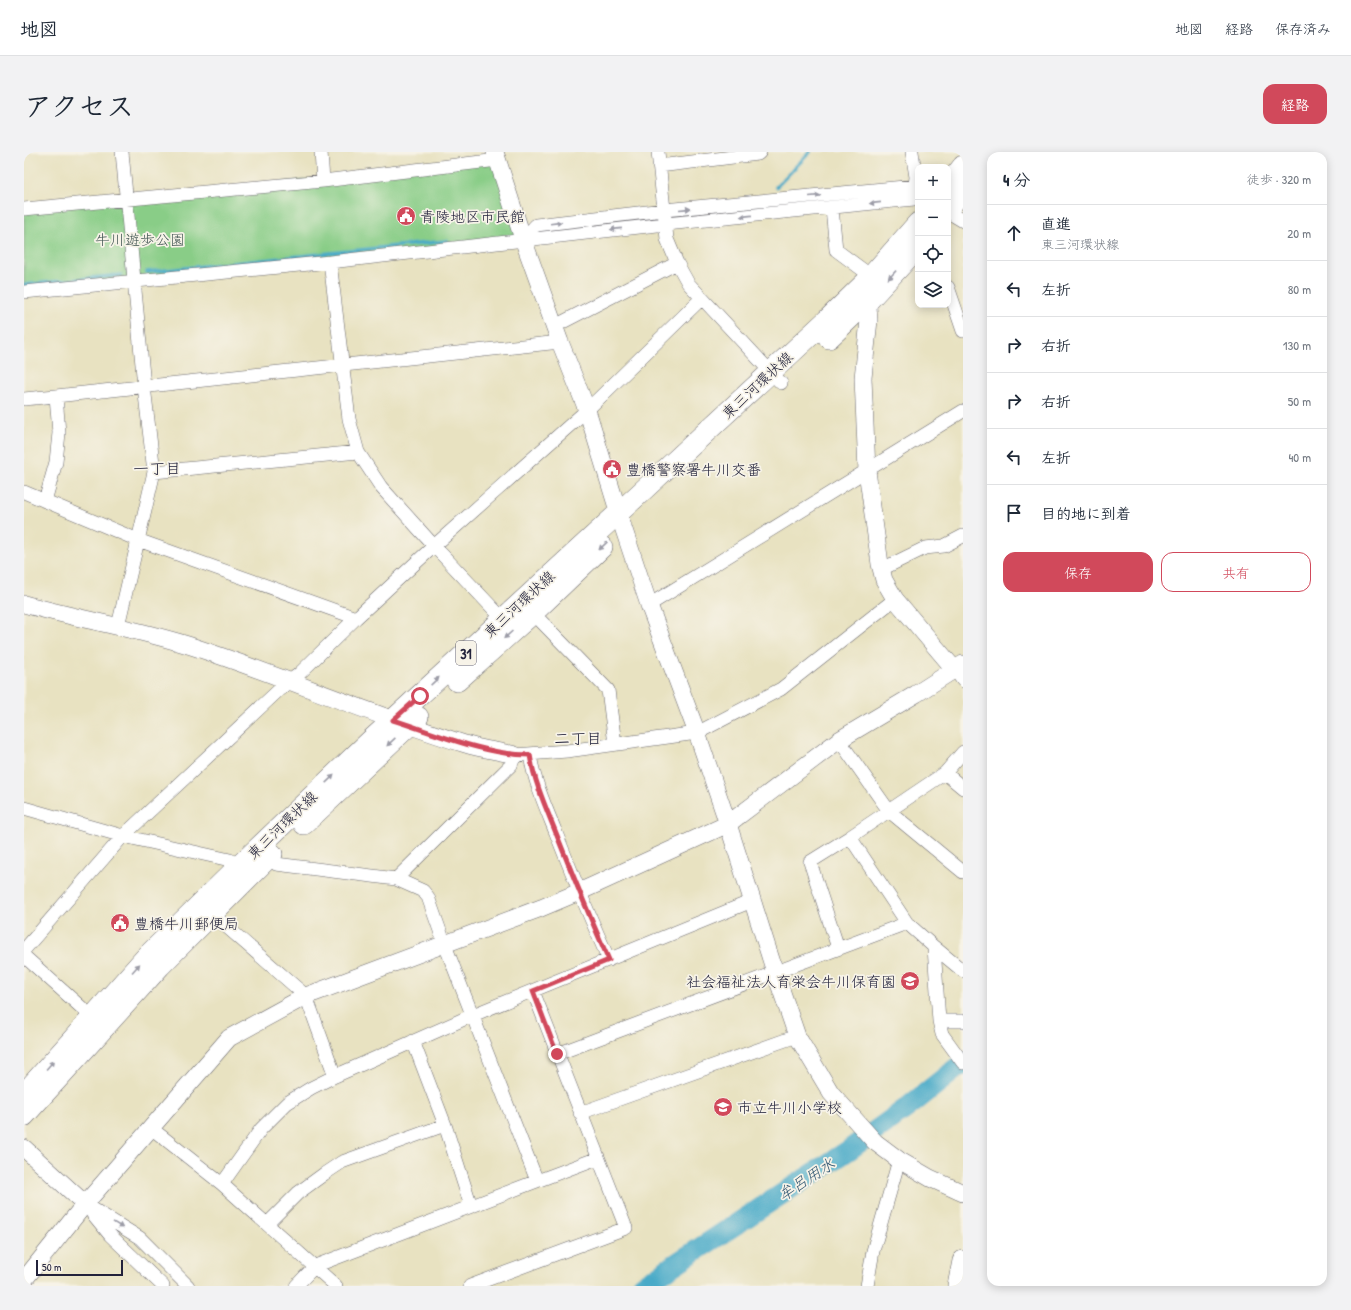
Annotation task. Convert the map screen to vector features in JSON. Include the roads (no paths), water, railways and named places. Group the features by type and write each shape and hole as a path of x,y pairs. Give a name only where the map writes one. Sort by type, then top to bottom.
{"main road":[{"path":"951,181 963,166"},
{"path":"951,206 963,190"},
{"name":"東三河環状線","path":"776,378 867,281 915,226"},
{"name":"東三河環状線","path":"24,1116 160,966 503,619 621,520 776,378 867,302 915,251"},
{"name":"東三河環状線","path":"24,1094 146,957 239,866 401,722 533,613 621,520"},
{"path":"958,1286 963,1261"}],"street":[{"path":"118,626 154,472 144,386 122,152"},
{"path":"321,152 323,181"},
{"path":"658,152 667,239 677,263 688,283 776,378"},
{"path":"659,166 758,154 760,152"},
{"path":"912,152 915,180"},
{"path":"24,209 323,181 496,156 523,240 560,342 587,410 649,605 697,733 797,1036 831,1093 875,1142 899,1160 930,1178 963,1193"},
{"path":"24,292 330,262 666,224 832,208 915,189"},
{"path":"523,240 536,226 664,210 915,189"},
{"path":"24,1280 85,1204 230,1038 306,996 541,908 728,824 839,740 960,672 895,599 884,580 867,471 863,378 869,320 867,281 862,270 836,250 832,208"},
{"path":"951,212 963,221"},
{"path":"330,262 342,365 350,418 358,452 381,487 503,619"},
{"path":"555,326 677,263"},
{"path":"951,296 963,330"},
{"path":"24,950 123,836 280,689 291,681 434,546 587,410 702,298"},
{"path":"24,399 560,342"},
{"path":"45,501 56,462 59,433 56,396"},
{"path":"649,605 963,411"},
{"path":"154,472 358,452"},
{"path":"24,492 138,540 356,618"},
{"path":"882,569 925,548 944,546 963,536"},
{"path":"24,604 118,626 196,648 466,744 522,755 697,733 782,689 895,599"},
{"path":"533,613 608,690 615,744"},
{"path":"839,740 890,811 963,872"},
{"path":"838,948 810,862 890,811 945,773 963,752"},
{"path":"396,879 522,755"},
{"path":"522,755 531,765 579,892 609,960"},
{"path":"945,773 963,788"},
{"path":"24,808 123,836 230,860 239,866"},
{"path":"850,837 907,923 963,971"},
{"path":"269,857 276,864 396,879 423,891 428,897 536,1181"},
{"path":"222,1184 261,1128 286,1104 311,1088 473,1015 752,901"},
{"path":"212,914 306,996 335,1076"},
{"path":"557,1054 907,923"},
{"path":"934,947 939,1021 942,1034 959,1058"},
{"path":"24,956 92,1017"},
{"path":"470,1286 626,1228 533,991"},
{"path":"939,1021 963,1021"},
{"path":"580,1113 797,1036"},
{"path":"413,1041 445,1125 471,1206"},
{"path":"268,1223 298,1193 342,1162 445,1125"},
{"path":"151,1128 222,1184 268,1223 336,1286"},
{"path":"24,1148 85,1204 110,1235 163,1286"},
{"path":"296,1286 315,1266 598,1158"},
{"path":"867,1286 873,1250 899,1160"},
{"path":"85,1204 140,1238 188,1286"}],"waterway":[{"path":"776,187 810,152"},
{"path":"147,272 447,241"},
{"path":"24,285 121,275"},
{"name":"牟呂用水","path":"642,1286 849,1150 908,1107 963,1063"}],"place":[{"name":"青陵地区市民館","path":"406,216"},
{"name":"豊橋警察署牛川交番","path":"612,469"},
{"name":"豊橋牛川郵便局","path":"120,923"},
{"name":"社会福祉法人育栄会牛川保育園","path":"910,981"},
{"name":"市立牛川小学校","path":"723,1107"}],"district":[{"name":"一丁目","path":"157,468"},
{"name":"二丁目","path":"578,738"}],"park label":[{"name":"牛川遊歩公園","path":"140,239"}]}
